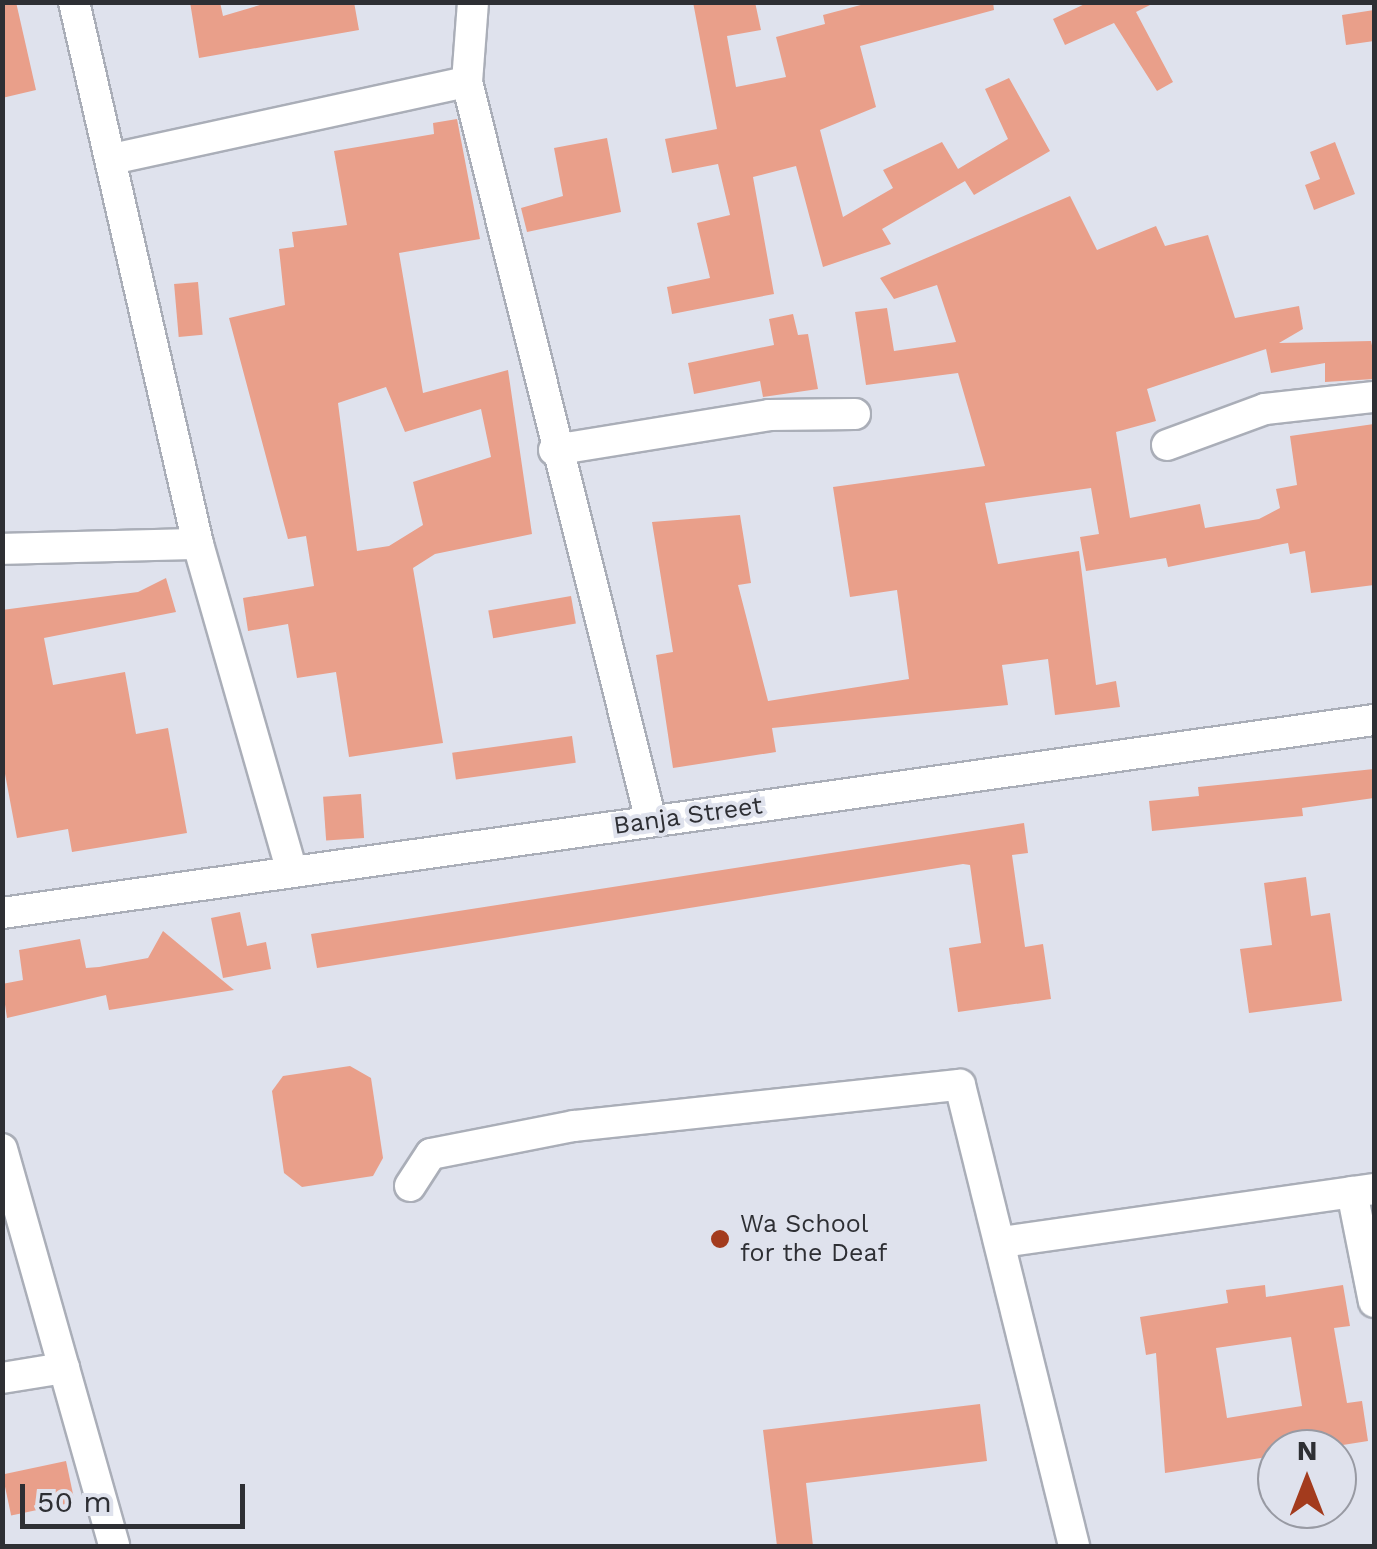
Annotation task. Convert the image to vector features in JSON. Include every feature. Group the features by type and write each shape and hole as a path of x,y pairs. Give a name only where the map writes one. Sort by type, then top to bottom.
{"street":[{"path":"74,2 116,158 198,544 292,871"},
{"path":"473,2 467,82 554,450 652,821"},
{"path":"116,158 467,82"},
{"path":"1167,445 1264,409 1374,397"},
{"path":"554,450 769,415 854,414"},
{"path":"2,549 198,544"},
{"name":"Banja Street","path":"2,913 1374,720"},
{"path":"410,1186 431,1154 574,1126 960,1085 1002,1242 1074,1546"},
{"path":"2,1149 114,1546"},
{"path":"1002,1242 1364,1190 1374,1302"},
{"path":"2,1378 64,1368"}],"building":[{"path":"2,2 16,2 36,90 2,98"},
{"path":"190,2 220,2 223,16 270,2 354,2 359,30 199,58"},
{"path":"693,2 755,2 761,30 727,36 736,87 786,77 776,37 825,24 823,15 872,2 993,2 994,10 860,46 876,107 820,130 843,217 893,188 883,170 942,142 958,169 1008,139 985,89 1009,78 1050,151 974,195 965,181 882,229 891,244 823,267 796,166 753,177 774,294 672,314 667,287 710,278 697,223 730,215 718,164 672,173 665,139 717,129"},
{"path":"1089,2 1156,2 1136,12 1173,82 1157,91 1114,23 1065,45 1053,19"},
{"path":"1374,10 1374,41 1346,45 1342,15"},
{"path":"457,119 480,239 399,253 423,393 508,370 532,534 435,554 413,568 443,743 349,757 336,672 297,678 288,624 248,631 243,598 314,586 306,536 288,539 229,318 285,305 279,249 294,247 292,232 347,225 334,151 434,134 433,123","holes":["386,387 405,432 481,409 491,457 413,482 423,525 389,546 357,551 338,403"]},
{"path":"607,138 621,212 527,232 521,208 563,196 554,148"},
{"path":"1335,142 1355,194 1314,210 1305,185 1320,179 1310,152"},
{"path":"1070,196 1097,250 1156,226 1165,246 1208,235 1235,318 1299,306 1303,329 1279,343 1371,341 1374,355 1374,379 1325,382 1325,363 1271,373 1266,349 1147,389 1156,421 1116,432 1130,518 1200,504 1205,528 1259,519 1280,508 1276,489 1297,485 1290,436 1374,424 1374,585 1311,593 1305,551 1290,554 1288,543 1168,567 1166,558 1086,571 1080,537 1099,534 1091,488 985,503 998,564 1079,551 1096,685 1116,681 1120,707 1055,715 1048,659 1002,665 1008,705 772,728 776,752 673,768 656,655 673,652 652,522 740,515 751,583 738,585 768,701 909,679 897,590 850,597 833,487 985,466 958,373 866,385 855,312 887,308 894,351 956,342 937,285 894,299 880,278"},
{"path":"198,282 203,335 179,337 174,284"},
{"path":"793,314 798,335 808,334 818,389 763,397 760,381 694,394 688,363 774,345 769,319"},
{"path":"166,578 176,612 44,638 53,685 125,672 136,734 168,728 187,833 72,852 68,829 17,838 2,758 2,610 138,592"},
{"path":"571,596 576,624 493,638 488,611"},
{"path":"572,736 576,763 456,780 452,753"},
{"path":"1374,769 1374,798 1302,808 1303,816 1152,831 1149,801 1199,796 1198,787"},
{"path":"361,794 364,838 326,841 323,797"},
{"path":"1024,823 1028,853 1012,855 1025,947 1043,944 1051,999 958,1012 949,948 981,943 970,865 963,864 317,968 311,934"},
{"path":"1306,877 1311,916 1330,913 1342,1001 1249,1013 1240,949 1272,945 1264,883"},
{"path":"240,912 247,946 266,942 271,969 223,978 211,918"},
{"path":"163,931 234,990 109,1010 106,995 7,1018 2,984 23,980 19,950 80,939 86,968 99,967 148,958"},
{"path":"350,1066 371,1078 383,1158 373,1176 302,1187 284,1173 272,1091 283,1076"},
{"path":"1265,1285 1266,1297 1343,1285 1350,1326 1334,1328 1347,1403 1362,1401 1368,1441 1357,1443 1357,1429 1257,1429 1257,1458 1165,1473 1156,1353 1146,1355 1140,1317 1228,1303 1226,1290","holes":["1291,1337 1302,1406 1227,1418 1216,1348"]},
{"path":"980,1404 987,1461 806,1483 813,1546 777,1546 763,1430"},
{"path":"66,1461 75,1502 11,1516 2,1475"}],"place":[{"name":"Wa School for the Deaf","path":"720,1239"}]}
